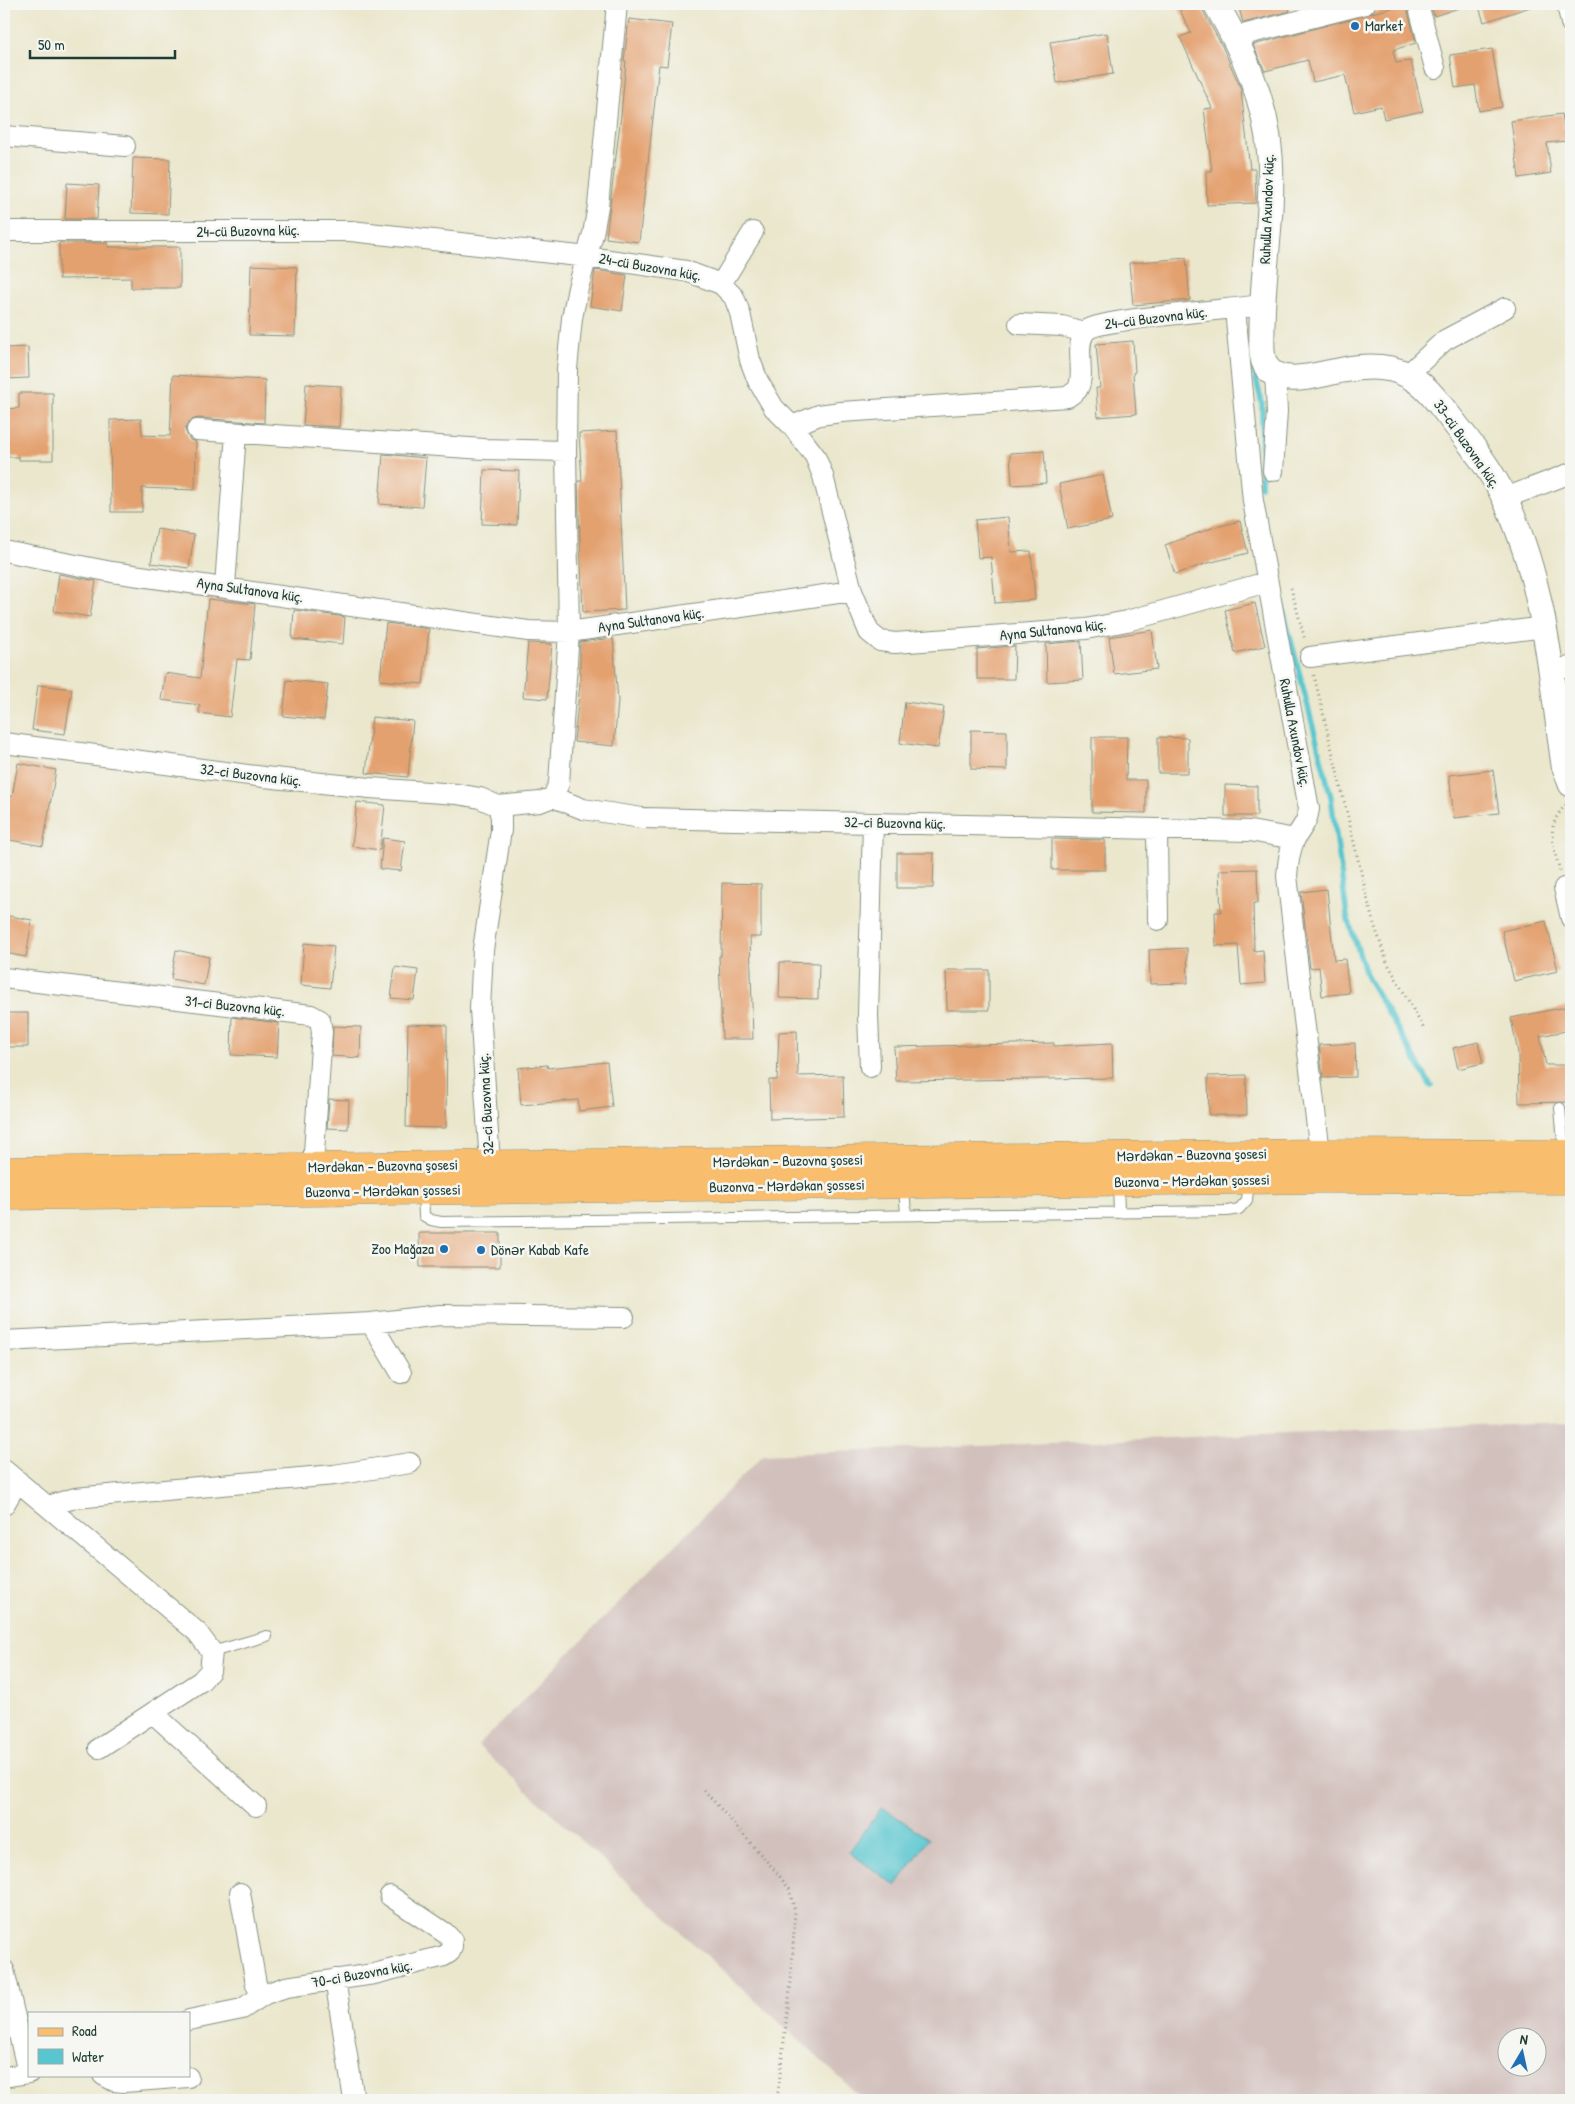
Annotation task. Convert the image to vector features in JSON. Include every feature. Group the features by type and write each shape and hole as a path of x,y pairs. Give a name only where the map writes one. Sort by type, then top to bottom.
{"main road":[{"name":"Mərdəkan - Buzovna şosesi","path":"4,1171 1320,1153 1568,1154"},
{"name":"Buzonva - Mərdəkan şossesi","path":"4,1196 1249,1180 1571,1180"}],"street":[{"path":"553,797 559,783 569,632 566,451 568,370 572,318 578,288 588,257 598,206 616,4"},
{"name":"Ruhulla Axundov küç.","path":"1216,4 1235,37 1252,74 1261,101 1270,155 1271,179 1262,305"},
{"path":"1235,37 1365,4"},
{"path":"1418,4 1435,68"},
{"path":"1567,4 1571,23"},
{"path":"4,136 126,146"},
{"name":"24-cü Buzovna küç.","path":"4,231 351,231 588,257 686,271 721,284 734,297 740,313 750,360 758,381 774,408 792,426 819,415 840,412 1068,397 1077,390 1080,380 1081,342 1084,332 1092,326 1117,321 1262,305"},
{"path":"721,284 753,232"},
{"path":"1262,305 1263,360 1267,368 1275,374 1277,411 1273,471"},
{"path":"1408,374 1445,340 1505,308"},
{"name":"Ruhulla Axundov küç.","path":"1235,309 1253,501 1309,809 1307,820 1295,839 1288,857 1287,876 1320,1153"},
{"path":"1019,324 1062,326 1084,332"},
{"name":"33-cü Buzovna küç.","path":"1275,374 1285,378 1295,378 1345,369 1379,368 1408,374 1432,394 1469,441 1505,498 1526,550 1537,587 1545,627 1561,669 1564,765 1571,784"},
{"path":"792,426 815,456 823,476 852,591"},
{"path":"197,430 484,449 566,451"},
{"path":"225,586 236,433"},
{"path":"1505,498 1571,473"},
{"name":"Ayna Sultanova küç.","path":"4,552 112,572 225,586 528,631 569,632 852,591 870,632 880,641 895,643 1086,629 1146,616 1267,582"},
{"path":"1310,656 1545,627"},
{"name":"32-ci Buzovna küç.","path":"4,743 264,777 370,788 457,794 480,798 498,806 540,802 553,797 583,809 642,818 1157,828 1250,831 1295,839"},
{"name":"32-ci Buzovna küç.","path":"490,1165 480,1009 483,950 501,830 498,806"},
{"path":"870,1067 868,1015 873,823"},
{"path":"1157,828 1158,920"},
{"path":"1564,888 1571,918"},
{"name":"31-ci Buzovna küç.","path":"4,978 311,1015 320,1020 322,1032 313,1167"},
{"path":"4,1341 371,1323 440,1315 624,1318"},
{"path":"371,1323 400,1373"},
{"path":"48,1506 75,1498 334,1474 410,1463"},
{"path":"4,1505 11,1475 197,1632 212,1652 213,1662 210,1671 201,1682 99,1748"},
{"path":"153,1713 256,1806"},
{"path":"240,1893 256,1984 261,1997"},
{"name":"70-ci Buzovna küç.","path":"190,2020 229,2013 286,1987 407,1967 444,1956 450,1952 452,1940 445,1933 390,1896"},
{"path":"4,1970 28,2073 4,2077"},
{"path":"335,1979 354,2100"},
{"path":"105,2076 114,2081 124,2082 188,2077"}],"lane":[{"path":"1560,1108 1568,1154"},
{"path":"423,1190 424,1216 430,1220 441,1222 1239,1209 1247,1200 1249,1180"},
{"path":"1118,1182 1120,1212"},
{"path":"904,1185 906,1215"},
{"path":"212,1652 267,1636"}],"path":[{"path":"1288,580 1310,656 1372,918 1387,962 1425,1031"},
{"path":"1564,888 1554,846 1552,825 1558,813 1571,800"},
{"path":"704,1790 789,1888 795,1911 791,1982 777,2100"}],"shaded area":[{"path":"1571,1423 1571,2100 864,2100 478,1746 763,1455 1355,1430"}],"water":[{"path":"882,1807 929,1839 896,1886 849,1852"}],"building":[{"path":"1177,4 1202,4 1203,11 1222,46 1238,82 1241,90 1250,169 1255,169 1256,203 1207,205 1206,171 1212,171 1204,109 1212,108 1180,37 1191,33"},
{"path":"1238,4 1288,4 1290,11 1243,23"},
{"path":"1406,4 1416,43 1393,50 1396,63 1411,61 1423,111 1384,119 1381,106 1354,112 1345,75 1313,82 1308,60 1265,71 1253,45"},
{"path":"1430,4 1462,4 1462,7 1434,16"},
{"path":"1478,4 1530,4 1530,7 1484,22"},
{"path":"629,19 672,24 667,66 659,65 639,242 606,238 621,115"},
{"path":"1107,33 1113,74 1057,83 1050,42"},
{"path":"1492,49 1502,107 1479,111 1475,85 1455,88 1450,55"},
{"path":"1562,114 1566,141 1547,143 1551,173 1519,178 1511,121"},
{"path":"133,158 170,159 168,214 131,213"},
{"path":"67,183 99,185 97,219 65,219"},
{"path":"59,243 108,243 108,247 180,247 180,288 131,288 131,278 59,279"},
{"path":"1186,258 1190,300 1133,305 1129,263"},
{"path":"251,265 297,267 295,336 249,335"},
{"path":"595,270 627,275 622,311 590,306"},
{"path":"1133,341 1136,414 1098,417 1096,388 1100,388 1096,344"},
{"path":"28,347 29,378 4,379 4,348"},
{"path":"173,375 265,380 264,423 198,418 191,420 185,430 190,440 196,442 195,490 142,488 142,512 111,512 110,420 141,419 142,435 170,436"},
{"path":"306,384 341,386 339,427 303,425"},
{"path":"19,393 53,393 53,460 19,460 19,457 4,457 4,409 19,408"},
{"path":"617,431 625,610 583,612 578,481 582,481 579,433"},
{"path":"1044,451 1046,483 1012,485 1010,453"},
{"path":"383,454 426,458 422,507 379,504"},
{"path":"484,470 519,471 517,525 482,524"},
{"path":"1103,475 1112,520 1068,529 1059,484"},
{"path":"1008,517 1011,552 1031,551 1035,600 995,603 991,557 978,558 975,520"},
{"path":"1240,521 1248,553 1175,574 1165,545 1212,528"},
{"path":"157,529 194,535 189,568 151,563"},
{"path":"59,574 96,581 90,617 54,611"},
{"path":"208,599 255,604 250,660 237,659 230,717 199,713 200,705 161,700 165,673 200,678"},
{"path":"1255,603 1265,646 1235,653 1225,610"},
{"path":"294,610 345,617 343,644 292,639"},
{"path":"386,623 429,629 423,684 380,680"},
{"path":"1152,630 1157,669 1114,674 1109,637"},
{"path":"613,638 618,701 614,746 574,742 580,684 580,642"},
{"path":"1081,641 1083,680 1047,682 1046,644"},
{"path":"528,643 552,644 547,699 523,697"},
{"path":"1015,646 1014,679 977,679 977,649"},
{"path":"287,680 328,684 324,720 283,716"},
{"path":"38,685 72,689 65,734 32,730"},
{"path":"905,702 944,707 938,748 900,743"},
{"path":"372,717 413,721 408,777 366,773"},
{"path":"971,730 1007,731 1007,770 971,769"},
{"path":"1092,737 1127,737 1126,780 1146,780 1146,813 1092,812"},
{"path":"1158,737 1188,738 1188,773 1158,773"},
{"path":"18,763 56,770 43,846 4,839 4,795 12,797"},
{"path":"1493,770 1499,813 1454,818 1449,775"},
{"path":"1225,785 1257,786 1257,816 1225,816"},
{"path":"357,802 385,805 380,850 352,846"},
{"path":"383,838 405,841 401,871 380,869"},
{"path":"1052,839 1105,840 1105,870 1052,870"},
{"path":"897,853 934,853 933,888 897,888"},
{"path":"1257,869 1258,903 1253,903 1254,951 1263,950 1265,983 1241,985 1238,945 1216,946 1215,912 1221,912 1219,870"},
{"path":"722,883 761,884 761,937 750,937 753,1039 722,1039 719,956 721,956"},
{"path":"1327,889 1334,960 1345,959 1349,993 1322,996 1319,967 1310,968 1301,892"},
{"path":"4,915 32,920 26,957 4,953"},
{"path":"1546,921 1558,971 1514,981 1502,931"},
{"path":"304,943 334,946 330,988 301,985"},
{"path":"1187,948 1188,983 1150,984 1149,950"},
{"path":"176,950 209,957 204,985 171,979"},
{"path":"780,962 819,963 818,999 779,998"},
{"path":"395,967 418,970 414,1000 391,998"},
{"path":"946,970 989,970 989,1010 947,1010"},
{"path":"1571,1006 1571,1030 1540,1036 1546,1065 1571,1065 1571,1102 1519,1103 1518,1053 1511,1018"},
{"path":"4,1013 28,1013 28,1047 4,1047"},
{"path":"232,1017 279,1023 277,1057 231,1055"},
{"path":"408,1024 447,1025 446,1128 406,1127"},
{"path":"333,1026 361,1027 360,1058 332,1056"},
{"path":"797,1031 798,1076 843,1075 844,1117 770,1119 769,1080 777,1080 779,1032"},
{"path":"1478,1042 1483,1063 1458,1069 1453,1048"},
{"path":"1054,1043 1054,1046 1112,1043 1113,1078 896,1081 894,1047"},
{"path":"1355,1043 1356,1077 1323,1078 1319,1045"},
{"path":"607,1062 612,1107 579,1111 578,1100 521,1105 518,1068 547,1065 548,1068"},
{"path":"1246,1075 1247,1115 1209,1115 1208,1076"},
{"path":"329,1099 349,1100 348,1129 327,1128"},
{"path":"419,1233 500,1233 500,1267 420,1267"}],"waterway":[{"path":"1250,354 1262,404 1261,486"},
{"path":"1281,601 1331,797 1347,916 1367,977 1431,1086"}],"place":[{"name":"Market","path":"1355,26"},
{"name":"Zoo Mağaza","path":"444,1249"},
{"name":"Dönər Kabab Kafe","path":"481,1250"}]}
